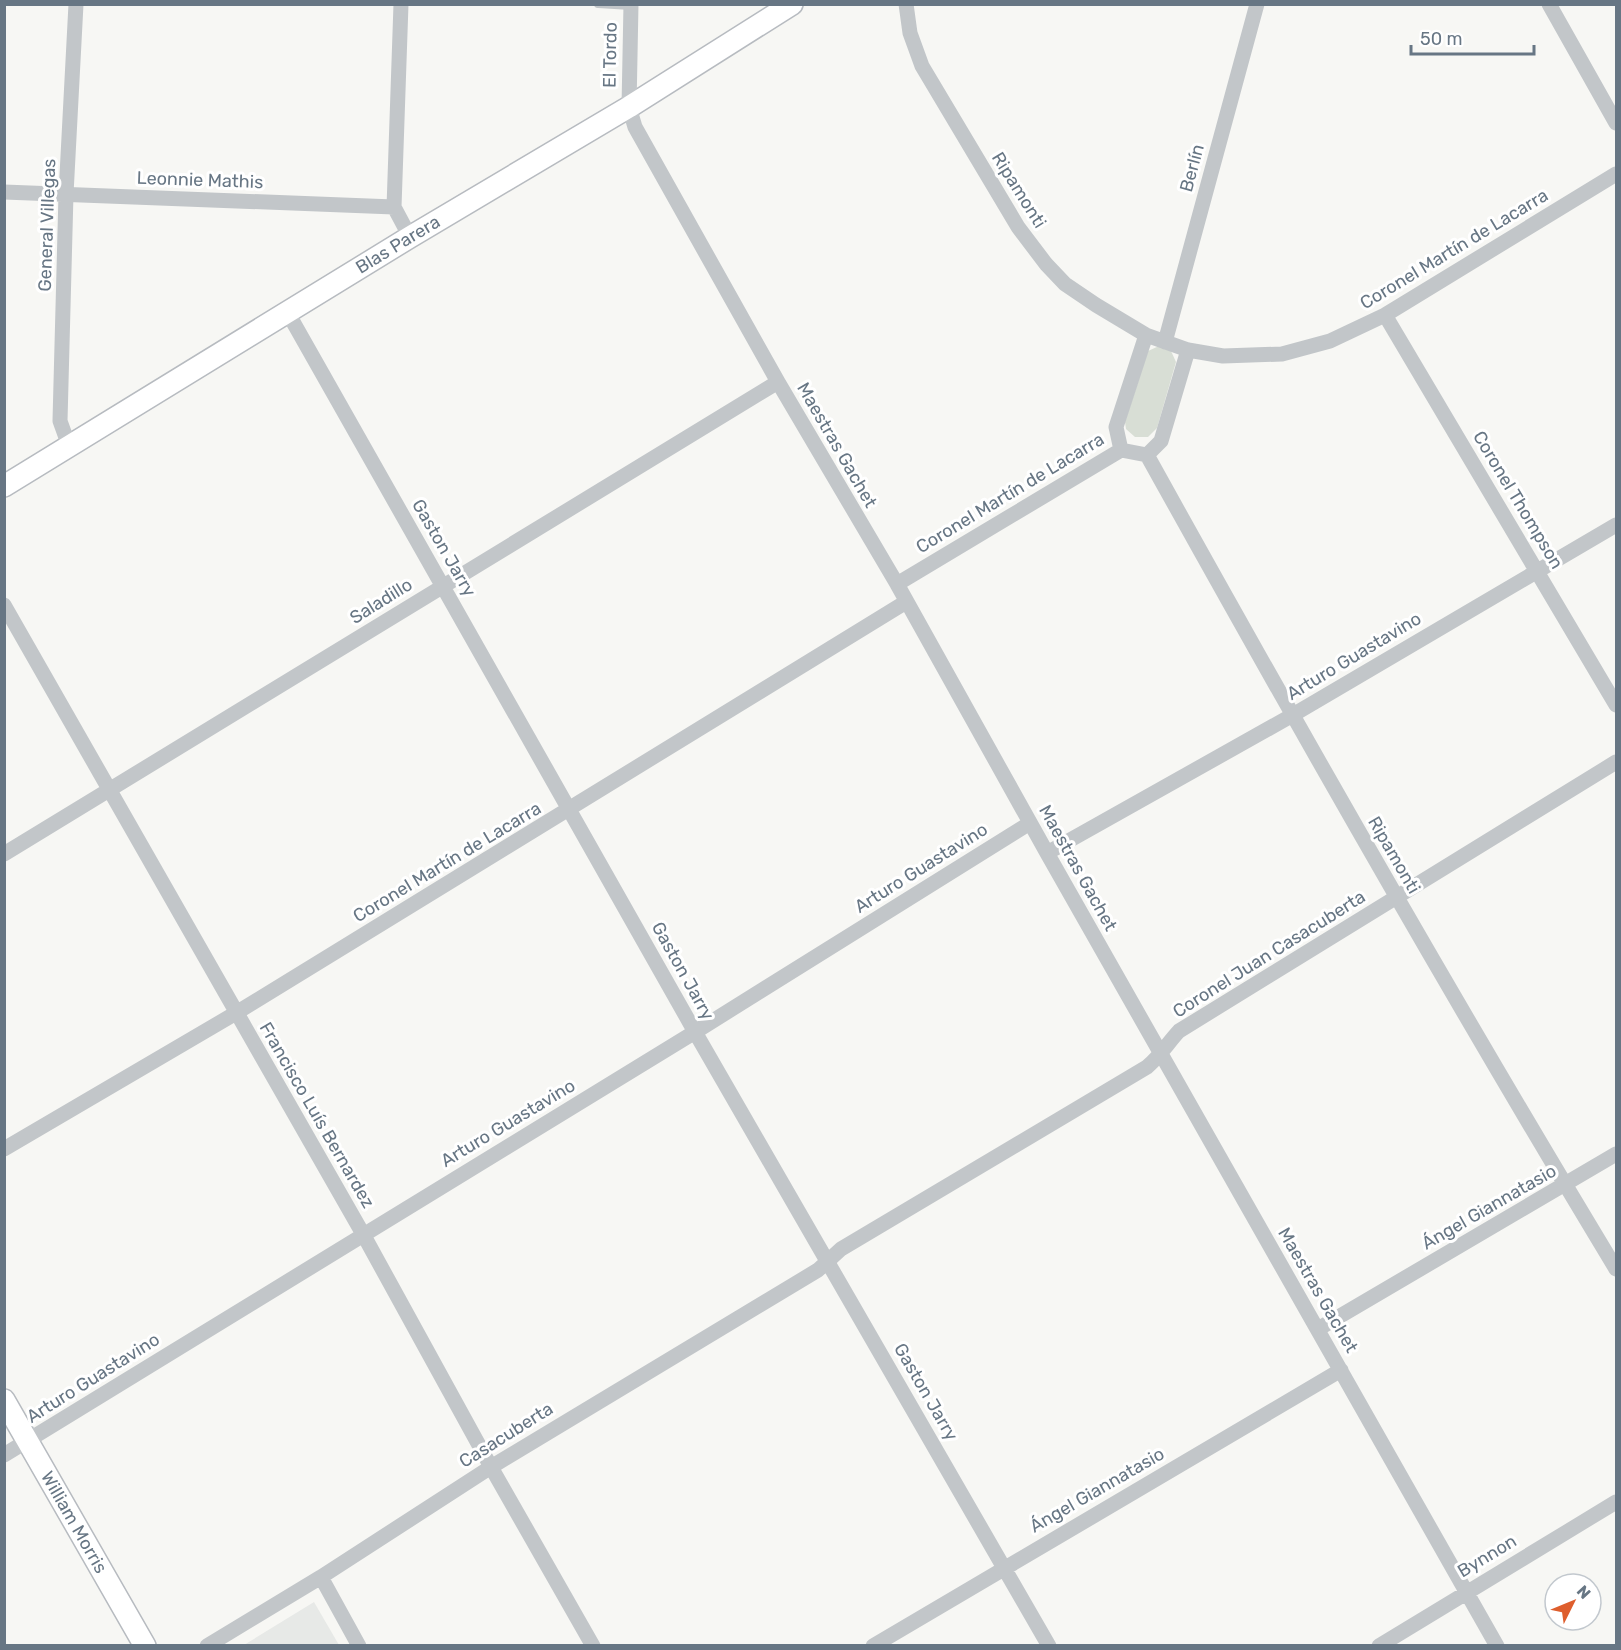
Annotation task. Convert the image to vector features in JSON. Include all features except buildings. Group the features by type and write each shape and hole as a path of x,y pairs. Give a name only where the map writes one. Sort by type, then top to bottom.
{"street":[{"name":"General Villegas","path":"69,446 60,421 66,194 76,4"},
{"path":"401,4 393,207 410,237"},
{"name":"Blas Parera","path":"4,486 410,237 629,107 792,4"},
{"name":"Ripamonti","path":"906,4 910,33 922,66 1018,228 1065,284 1146,335 1165,342"},
{"name":"Berlín","path":"1165,342 1257,4"},
{"path":"1549,4 1617,123"},
{"name":"El Tordo","path":"629,107 631,5"},
{"name":"Maestras Gachet","path":"629,107 635,127 778,382 897,584 1497,1646"},
{"name":"Coronel Martín de Lacarra","path":"1165,342 1188,350 1223,356 1282,354 1330,340 1386,315 1617,174"},
{"name":"Leonnie Mathis","path":"4,192 393,207"},
{"name":"Gaston Jarry","path":"288,313 695,1032 1049,1646"},
{"name":"Coronel Thompson","path":"1386,315 1617,705"},
{"path":"1121,450 1116,427 1146,335"},
{"path":"1147,455 1161,441 1188,350"},
{"name":"Saladillo","path":"4,854 778,382"},
{"name":"Coronel Martín de Lacarra","path":"897,584 1121,450 1147,455"},
{"name":"Ripamonti","path":"1147,455 1291,716 1396,898 1617,1269"},
{"name":"Arturo Guastavino","path":"1047,853 1291,716 1617,525"},
{"name":"Coronel Martín de Lacarra","path":"4,1149 236,1013 906,602"},
{"name":"Francisco Luís Bernardez","path":"4,605 363,1234 491,1467 594,1646"},
{"name":"Coronel Juan Casacuberta","path":"828,1262 841,1249 1147,1067 1162,1055 1171,1039 1179,1031 1617,762"},
{"name":"Arturo Guastavino","path":"4,1455 695,1032 1030,823"},
{"name":"Ángel Giannatasio","path":"1318,1329 1617,1154"},
{"name":"Casacuberta","path":"207,1646 321,1577 491,1467 828,1262"},
{"name":"Ángel Giannatasio","path":"873,1646 1341,1370"},
{"name":"William Morris","path":"4,1400 145,1646"},
{"name":"Bynnon","path":"1379,1646 1617,1502"},
{"path":"321,1577 359,1646"}],"lane":[{"path":"598,4 631,5"}],"shaded area":[{"path":"1159,346 1171,351 1176,362 1157,428 1148,437 1135,437 1126,429 1125,422 1148,351"},
{"path":"314,1602 339,1645 244,1645"}]}
